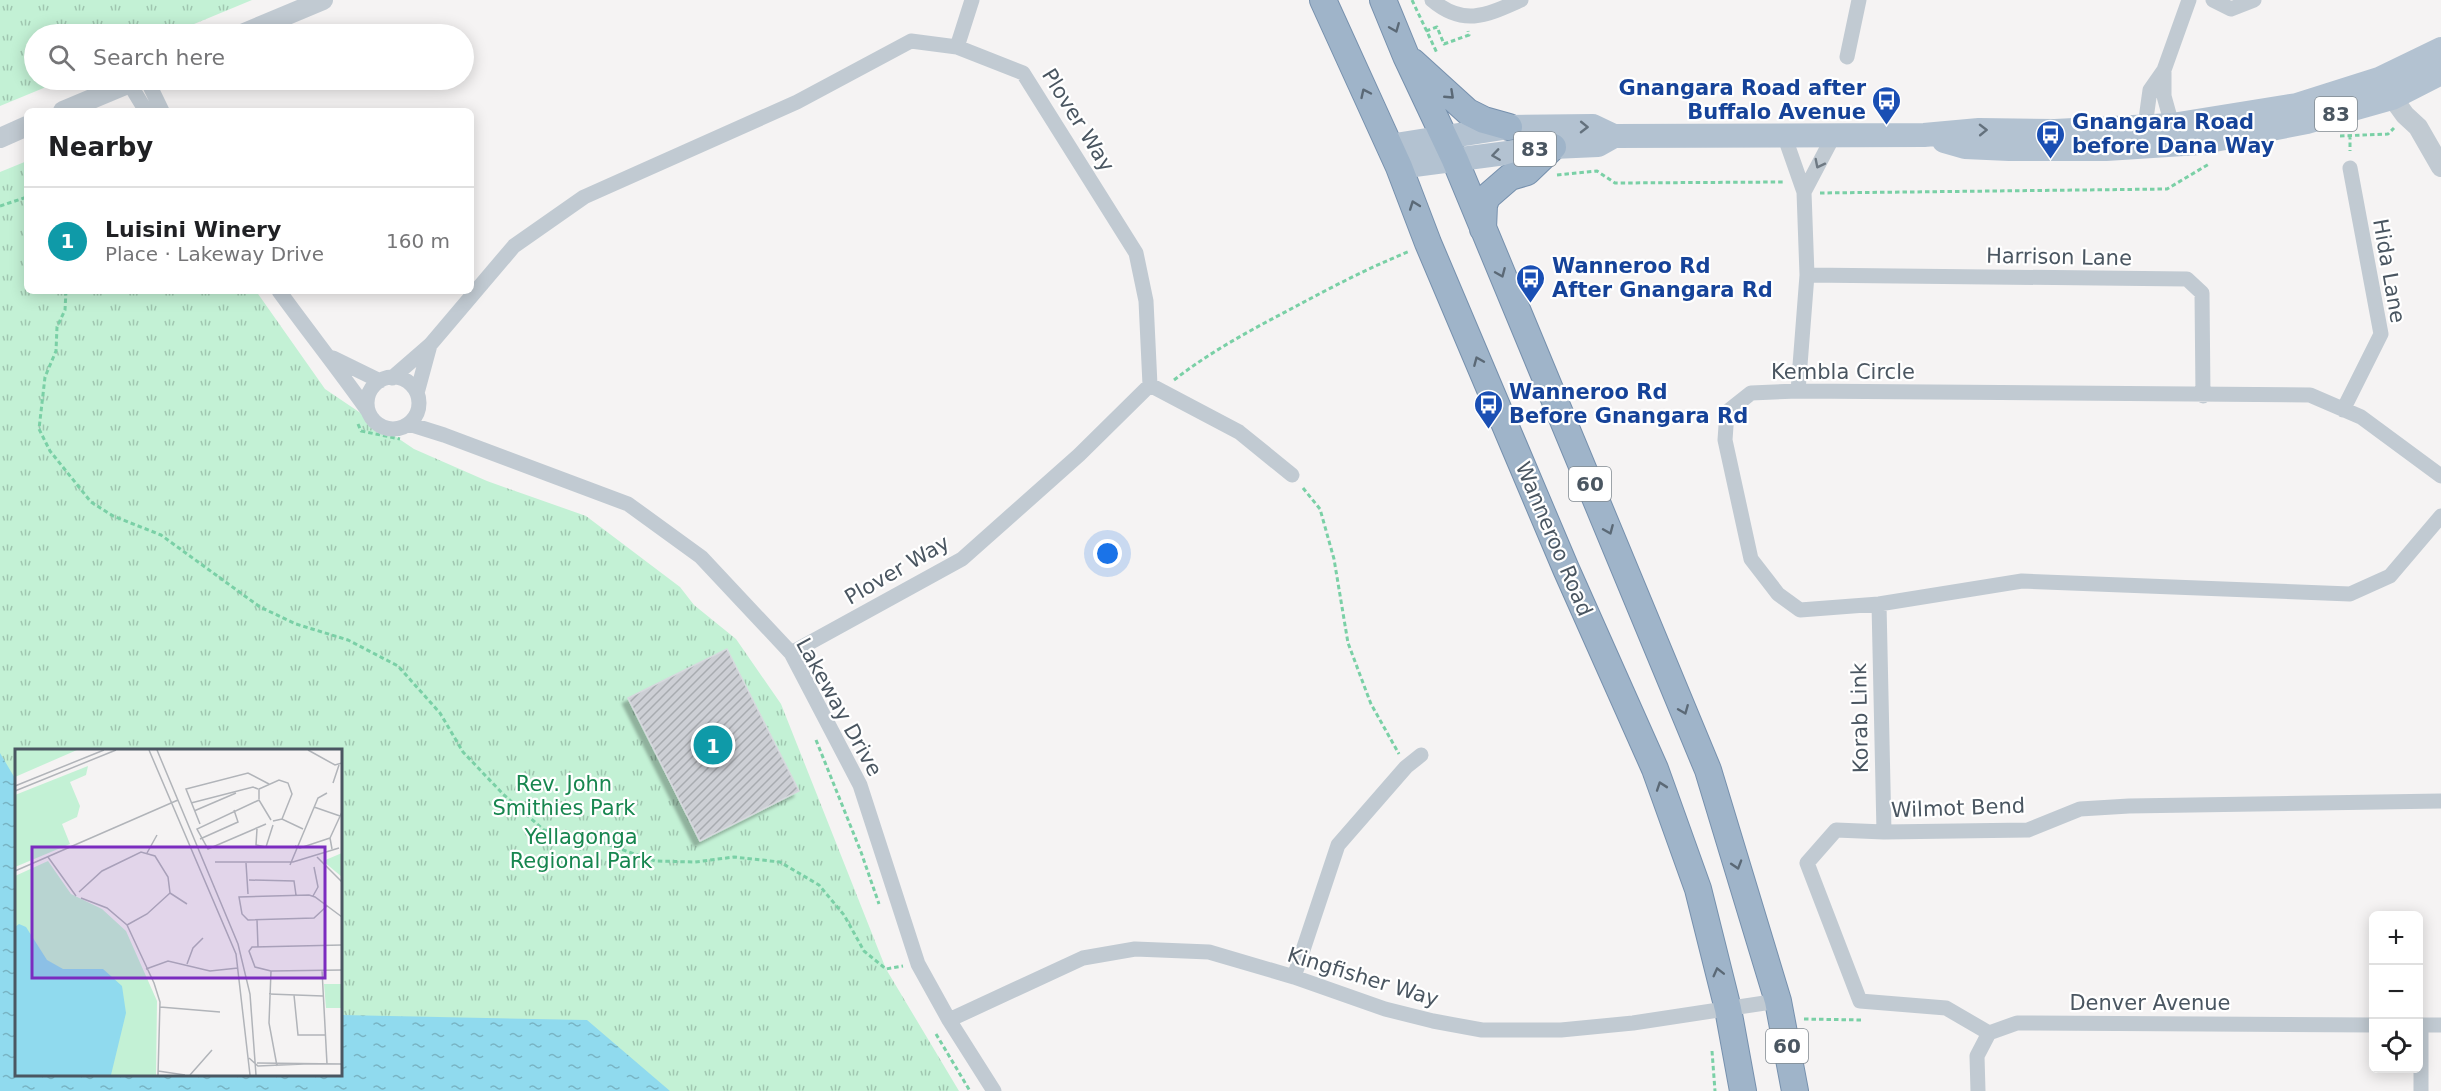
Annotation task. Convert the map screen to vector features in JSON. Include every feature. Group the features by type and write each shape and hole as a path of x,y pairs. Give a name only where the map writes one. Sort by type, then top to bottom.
{"highway":[{"name":"Wanneroo Road","path":"1323,0 1394,156 1428,243 1566,569 1655,769 1698,889 1728,1009 1743,1091"},
{"name":"60","path":"1383,0 1406,56 1455,160 1708,770 1778,1001 1795,1091"},
{"name":"83","path":"1406,56 1468,112 1484,120 1509,127"},
{"path":"1483,229 1484,205 1487,197 1510,177 1527,172 1553,147"}],"main road":[{"name":"83","path":"2394,84 2441,50"},
{"name":"83","path":"1394,156 1444,137 1509,127 1593,126 1614,136 1924,135 1979,130 2174,135 2441,73"},
{"name":"83","path":"1394,156 1455,160 1553,147 1598,145 1614,136"}],"street":[{"path":"266,24 323,0"},
{"path":"957,47 972,0"},
{"path":"1432,0 1445,11 1466,17 1488,14 1521,0"},
{"path":"1847,57 1859,0"},
{"path":"2146,136 2150,90 2164,70 2189,0"},
{"path":"2213,0 2231,9 2254,0"},
{"name":"Plover Way","path":"474,293 514,246 584,197 797,102 911,40 957,47 1023,73 1136,253 1146,301 1155,388 962,559 790,653"},
{"path":"2164,70 2164,96 2174,135"},
{"path":"2394,84 2441,166"},
{"path":"70,108 116,90"},
{"path":"140,90 145,108"},
{"path":"145,90 160,108"},
{"path":"0,138 24,127"},
{"path":"1784,135 1804,192 1807,275 1798,391"},
{"path":"1804,192 1834,135"},
{"name":"Hida Lane","path":"2343,410 2381,334 2350,168"},
{"name":"Harrison Lane","path":"1807,275 2187,279 2202,292 2203,396"},
{"path":"281,294 330,356 372,419 386,429 399,429 409,424 417,414 418,399 405,380 386,379 330,356"},
{"name":"Plover Way","path":"386,379 430,345 473,294"},
{"name":"Plover Way","path":"418,399 430,345"},
{"path":"368,411 368,393 386,379"},
{"path":"1155,388 1239,432 1292,475"},
{"name":"Kembla Circle","path":"2441,476 2361,417 2310,395 2203,396 1798,391 1751,393 1727,412 1725,440 1751,559 1778,594 1800,610 1879,604 2022,581 2350,594 2390,576 2441,516"},
{"name":"Lakeway Drive","path":"418,399 444,435"},
{"name":"Lakeway Drive","path":"409,424 628,504 701,557 790,653 860,785 918,964 994,1091"},
{"name":"Korab Link","path":"1879,604 1884,832"},
{"path":"1294,977 1338,845 1406,767 1421,755"},
{"name":"Wilmot Bend","path":"1989,1033 1946,1008 1860,1001 1807,863 1836,830 1884,832 2028,830 2080,809 2129,806 2441,801"},
{"name":"Kingfisher Way","path":"950,1020 1083,958 1136,949 1209,952 1294,977 1385,1009 1482,1030 1562,1030 1633,1023 1778,1001"},
{"name":"Denver Avenue","path":"1989,1033 2018,1023 2369,1025"},
{"path":"2423,1025 2441,1025"},
{"path":"1978,1091 1977,1056 1989,1033"},
{"path":"2421,1073 2421,1091"}],"path":[{"path":"1412,0 1442,63"},
{"path":"1426,31 1437,27 1444,44 1469,35 1466,17"},
{"path":"0,206 24,198"},
{"path":"1155,388 1254,328 1335,286 1428,243"},
{"path":"66,294 65,310 57,327 56,351 45,377 39,429 50,451 92,502 113,516 161,535 260,607 296,624 348,640 398,666 440,713 464,752 504,795 544,830 583,836 655,861 695,862 734,857 780,862 819,885 844,915 864,951 886,969 918,964"},
{"path":"361,431 402,439"},
{"path":"1292,475 1320,508 1334,559 1348,643 1371,704 1406,767"},
{"path":"814,736 861,852 880,906"},
{"path":"898,958 907,976"},
{"path":"932,1027 970,1091"},
{"path":"1712,1051 1715,1091"}],"green space":[{"path":"0,0 252,0 194,24 24,24 24,90 39,90 0,106"},
{"name":"Yellagonga Regional Park","path":"24,162 24,294 258,294 325,389 414,449 487,481 586,516 680,587 694,605 736,639 781,704 886,969 959,1091 0,1091 0,172"}],"water":[{"path":"0,753 15,778 15,1076 342,1076 342,1015 587,1020 670,1091 0,1091"}],"building":[{"path":"727,649 799,791 700,841 628,698"}],"place":[{"name":"Gnangara Road after Buffalo Avenue","path":"1887,126"},
{"name":"Gnangara Road before Dana Way","path":"2051,160"},
{"name":"Wanneroo Rd After Gnangara Rd","path":"1531,304"},
{"name":"Wanneroo Rd Before Gnangara Rd","path":"1488,430"},
{"name":"Luisini Winery","path":"713,745"}],"park label":[{"name":"Rev. John Smithies Park","path":"564,796"}]}
